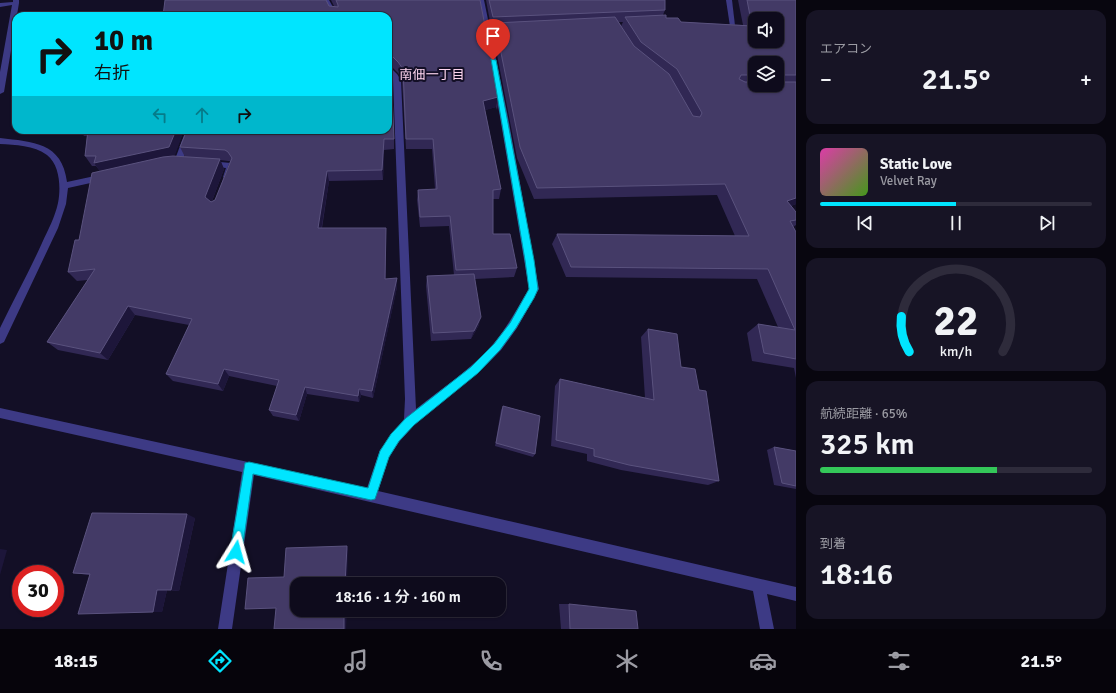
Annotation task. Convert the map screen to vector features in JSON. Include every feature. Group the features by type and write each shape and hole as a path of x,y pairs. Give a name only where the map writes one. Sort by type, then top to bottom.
{"street":[{"path":"326,0 333,12"},
{"path":"371,495 384,454 395,438 410,421 474,370 497,347 513,325 534,289 491,31 481,0"},
{"path":"729,0 734,33"},
{"path":"0,5 16,1 14,12"},
{"path":"0,92 12,24"},
{"path":"392,72 397,80 399,156 411,400 410,421"},
{"path":"178,162 188,134"},
{"path":"0,141 19,143 50,153 60,166 64,186 62,204 56,224 0,339"},
{"path":"168,163 190,163"},
{"path":"202,164 228,165 230,168 223,187"},
{"path":"64,186 110,175"},
{"path":"0,413 249,467 796,594"},
{"path":"225,629 249,467"},
{"path":"760,586 767,629"}],"building":[{"path":"165,0 326,0 329,6 338,7 336,0 480,0 499,99 498,97 483,101 501,189 493,190 493,234 510,234 517,268 456,270 450,216 420,217 418,190 437,189 433,139 406,139 403,69 392,56 392,12 164,12"},
{"path":"489,0 665,0 665,10 493,17"},
{"path":"747,0 796,0 796,75 784,75 784,56 748,56 748,75 741,75 739,79 748,82 748,92 784,92 784,82 796,82 796,198 787,201 796,212 796,220 790,221 796,232 796,359 764,353 758,324 795,330 768,269 571,267 557,234 749,236 725,184 537,188 520,147 495,23 615,17 634,46 669,74 693,116 700,117 702,113 677,69 641,42 625,17 666,15 666,18 678,18 681,22 748,26 748,48 784,48 784,12 749,12"},
{"path":"392,93 394,139 384,139 382,170 327,171 318,228 386,228 385,279 397,278 372,391 359,389 358,396 305,387 296,415 269,410 279,380 224,369 218,384 166,374 192,319 128,306 100,353 47,342 95,269 68,272 75,240 79,240 92,173 163,157 173,156 220,159 205,197 211,202 215,200 232,158 225,150 180,147 185,134 392,134"},
{"path":"88,134 174,134 169,147 94,163 96,156 85,156"},
{"path":"474,274 481,317 474,331 433,333 427,276"},
{"path":"648,329 677,334 681,367 695,369 699,390 706,391 719,481 629,465 594,456 594,449 556,440 560,379 654,400"},
{"path":"503,406 540,416 535,454 496,443"},
{"path":"774,447 796,451 796,486 782,483"},
{"path":"92,513 187,514 171,590 157,590 153,612 78,614 90,574 73,573"},
{"path":"347,546 345,577 290,577 290,617 344,617 344,629 274,629 276,608 245,609 248,578 284,577 286,548"},
{"path":"569,604 636,611 638,629 570,629"}],"district":[{"name":"南佃一丁目","path":"432,74"}],"route":[{"path":"236,552 249,467 371,495 384,454 395,438 410,421 474,370 497,347 531,296 534,289 493,60"}]}
